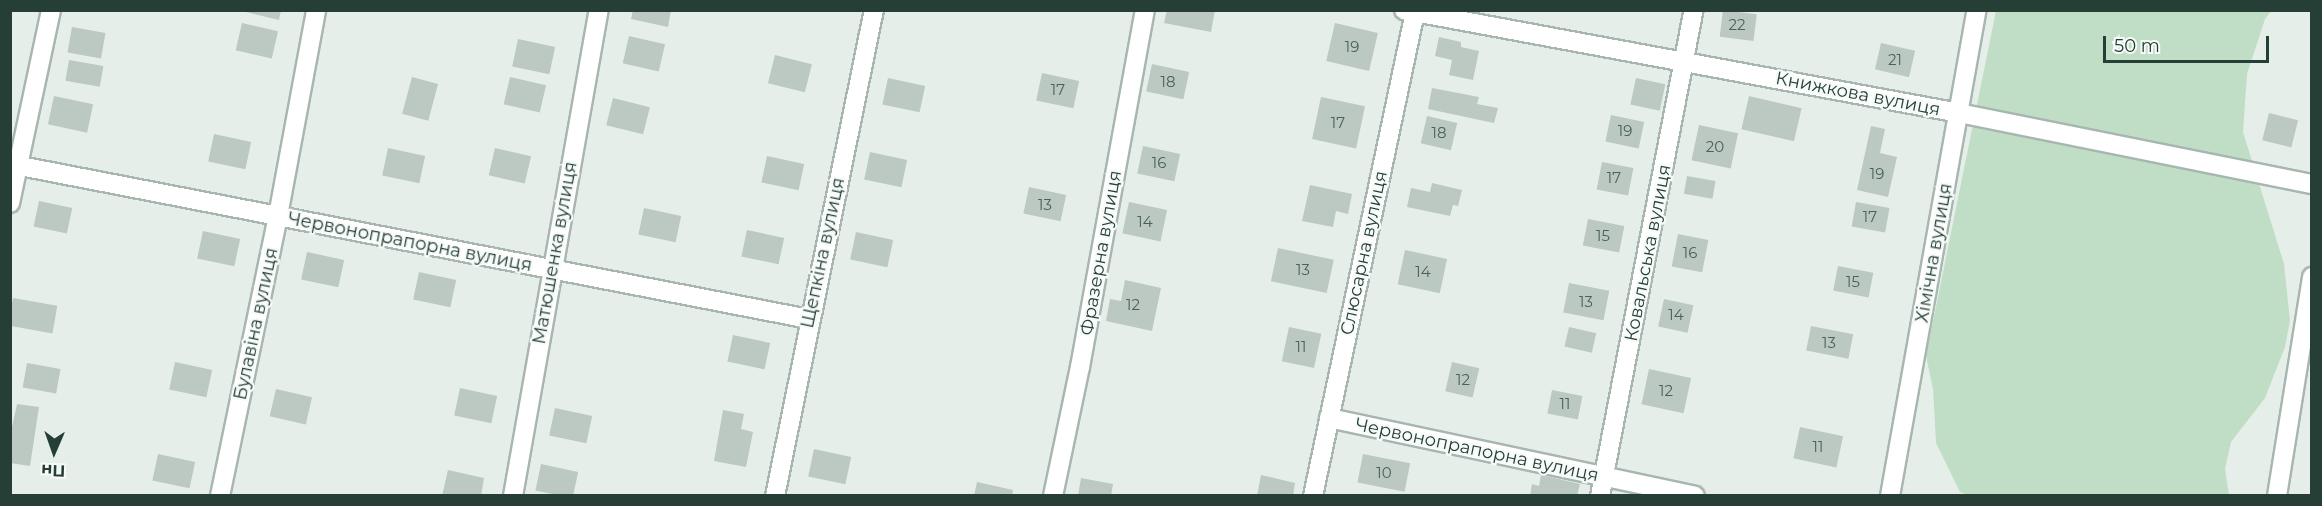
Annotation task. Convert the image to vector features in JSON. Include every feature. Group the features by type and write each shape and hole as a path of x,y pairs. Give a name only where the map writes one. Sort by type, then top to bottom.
{"street":[{"path":"10,203 14,165 51,10"},
{"name":"Булавіна вулиця","path":"220,495 278,216 316,10"},
{"name":"Матюшенка вулиця","path":"513,495 599,10"},
{"name":"Щепкіна вулиця","path":"775,495 809,319 874,10"},
{"name":"Фразерна вулиця","path":"1053,495 1080,366 1145,10"},
{"name":"Ковальська вулиця","path":"1600,495 1686,62 1694,10"},
{"name":"Хімічна вулиця","path":"1890,495 1977,10"},
{"name":"Книжкова вулиця","path":"1412,11 1959,113 2312,184"},
{"name":"Слюсарна вулиця","path":"1313,495 1412,11"},
{"name":"Червонопрапорна вулиця","path":"14,165 809,319"},
{"path":"2277,495 2312,277"},
{"name":"Червонопрапорна вулиця","path":"1329,418 1695,495"}],"green space":[{"path":"1996,11 2271,11 2265,19 2247,74 2243,132 2284,264 2290,321 2285,347 2265,398 2231,442 2225,469 2229,495 1967,495 1960,492 1936,443 1933,389 1926,356"}],"building":[{"path":"238,10 281,10 279,20"},
{"path":"633,10 671,10 668,27 631,19"},
{"path":"1167,10 1215,10 1211,32 1164,23"},
{"path":"1723,10 1757,14 1753,41 1720,37"},
{"path":"242,23 278,31 272,59 236,50"},
{"path":"1335,23 1378,33 1369,71 1326,61"},
{"path":"72,27 105,33 101,59 67,53"},
{"path":"629,36 665,44 659,72 623,63"},
{"path":"1439,37 1461,42 1461,47 1479,51 1473,80 1449,75 1452,60 1435,56"},
{"path":"518,39 555,47 549,74 512,66"},
{"path":"1881,43 1915,51 1909,77 1875,69"},
{"path":"775,55 812,64 805,92 768,83"},
{"path":"69,60 103,66 100,87 65,81"},
{"path":"1152,64 1189,72 1183,99 1146,91"},
{"path":"1042,73 1079,81 1073,108 1036,100"},
{"path":"412,77 438,84 428,121 402,114"},
{"path":"510,77 546,85 540,113 504,104"},
{"path":"888,78 925,86 920,112 882,104"},
{"path":"1636,78 1665,84 1660,111 1630,104"},
{"path":"1432,88 1479,97 1477,104 1498,108 1494,123 1428,109"},
{"path":"54,96 93,104 87,133 48,124"},
{"path":"1749,96 1802,108 1794,141 1741,129"},
{"path":"1321,97 1365,106 1356,148 1312,139"},
{"path":"613,98 650,107 643,134 606,125"},
{"path":"2269,113 2298,120 2291,147 2262,140"},
{"path":"1611,115 1644,122 1639,148 1605,141"},
{"path":"1427,116 1457,123 1451,150 1421,143"},
{"path":"1699,125 1738,133 1731,169 1692,160"},
{"path":"1871,126 1885,129 1880,153 1897,157 1888,197 1857,190"},
{"path":"214,134 251,142 245,169 208,161"},
{"path":"1143,146 1180,154 1174,181 1137,173"},
{"path":"388,148 425,156 419,183 382,175"},
{"path":"495,148 531,156 525,184 489,175"},
{"path":"870,152 907,160 901,187 864,179"},
{"path":"767,156 804,164 799,190 761,182"},
{"path":"1602,162 1633,168 1628,196 1597,189"},
{"path":"1687,176 1716,181 1712,199 1684,194"},
{"path":"1432,183 1462,190 1458,206 1453,205 1450,216 1407,207 1411,188 1430,192"},
{"path":"1310,185 1352,194 1348,214 1336,211 1333,227 1302,221"},
{"path":"1029,187 1066,195 1061,221 1023,213"},
{"path":"39,201 72,208 67,234 34,226"},
{"path":"1129,202 1167,210 1160,241 1122,233"},
{"path":"1856,202 1889,208 1885,233 1852,227"},
{"path":"644,208 681,216 676,242 638,234"},
{"path":"1588,219 1624,226 1619,253 1583,246"},
{"path":"747,230 784,238 779,264 741,256"},
{"path":"203,231 240,239 234,266 197,258"},
{"path":"856,232 893,240 887,267 850,259"},
{"path":"1678,234 1708,240 1702,272 1672,266"},
{"path":"1278,248 1334,260 1327,293 1271,281"},
{"path":"1405,250 1447,259 1440,293 1398,284"},
{"path":"307,252 344,260 338,287 301,279"},
{"path":"1838,266 1873,273 1869,297 1833,291"},
{"path":"419,272 456,280 450,307 413,299"},
{"path":"1125,280 1161,288 1152,331 1106,321 1110,299 1121,301"},
{"path":"1569,283 1609,291 1604,320 1563,312"},
{"path":"13,298 57,306 52,333 10,326"},
{"path":"1664,299 1693,305 1688,333 1658,326"},
{"path":"1811,326 1853,334 1848,359 1806,351"},
{"path":"1289,327 1321,334 1314,368 1282,361"},
{"path":"1569,327 1596,333 1592,353 1565,346"},
{"path":"733,335 770,343 765,369 727,361"},
{"path":"175,362 212,370 206,397 169,389"},
{"path":"1452,362 1479,368 1473,398 1445,391"},
{"path":"27,363 60,369 56,394 23,388"},
{"path":"1649,369 1691,378 1684,413 1642,404"},
{"path":"460,388 497,396 491,423 454,415"},
{"path":"276,389 312,397 306,425 270,416"},
{"path":"1552,390 1582,396 1578,419 1547,414"},
{"path":"17,404 39,407 30,466 10,463 10,436"},
{"path":"555,408 592,416 586,443 549,435"},
{"path":"723,410 744,414 741,429 753,432 746,467 714,461"},
{"path":"1800,427 1843,436 1836,467 1793,458"},
{"path":"814,449 851,457 845,484 808,476"},
{"path":"158,454 195,462 190,488 152,480"},
{"path":"1363,454 1410,463 1405,492 1357,482"},
{"path":"541,464 578,472 573,496 535,490"},
{"path":"448,470 484,478 481,496 442,496"},
{"path":"1261,475 1295,483 1293,496 1257,496"},
{"path":"1541,475 1580,484 1577,496 1530,496 1532,484 1539,486"},
{"path":"1081,478 1113,484 1111,496 1078,496"},
{"path":"977,482 1013,490 1012,496 974,496"}]}
